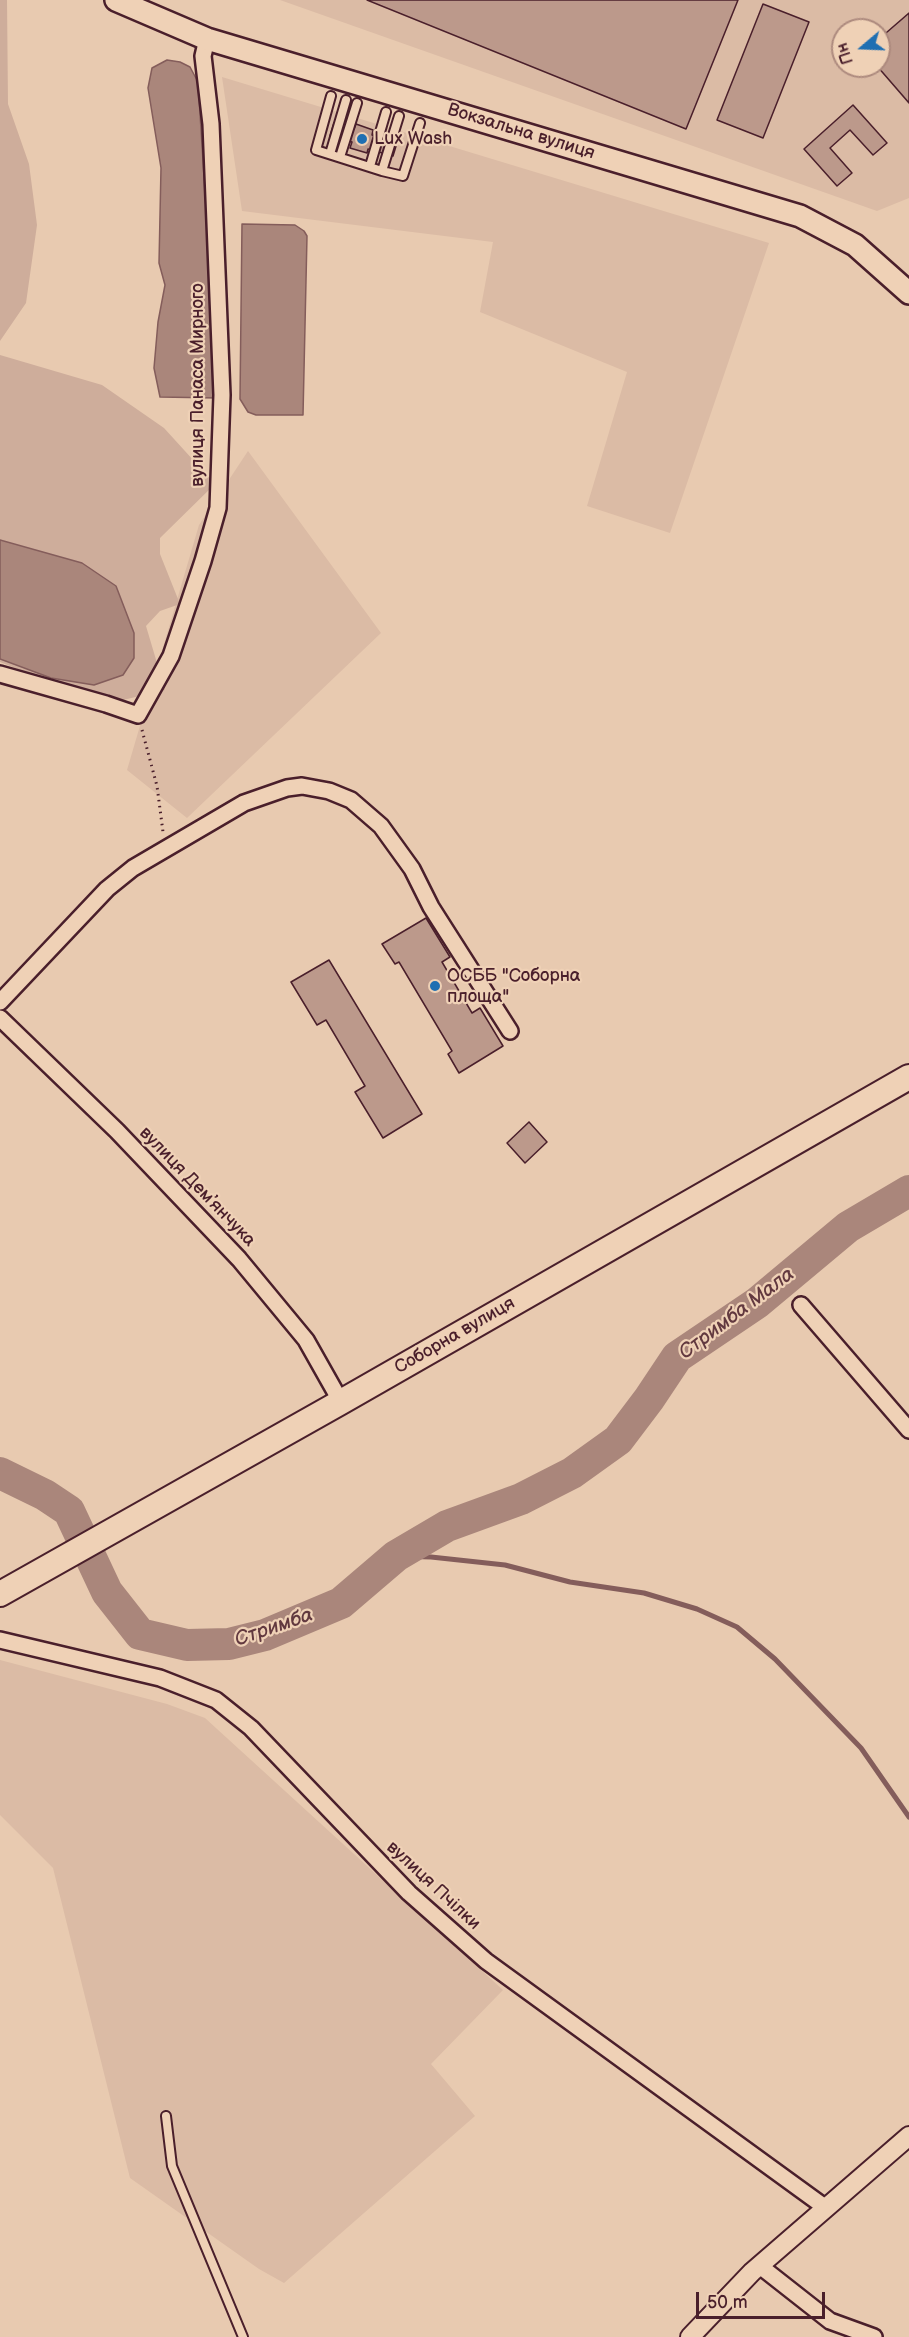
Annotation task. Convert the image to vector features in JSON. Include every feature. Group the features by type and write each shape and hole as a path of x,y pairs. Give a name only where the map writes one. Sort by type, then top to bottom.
{"main road":[{"name":"Вокзальна вулиця","path":"116,0 207,39 800,216 855,245 909,293"},
{"name":"Соборна вулиця","path":"5,1591 909,1077"}],"street":[{"name":"вулиця Панаса Мирного","path":"138,715 171,656 218,508 222,395 211,124 203,56 207,39"},
{"path":"0,674 138,715"},
{"path":"0,1002 107,889 133,867 244,803 287,788 302,786 329,791 351,800 381,826 412,869 431,907 510,1031"},
{"name":"вулиця Демʼянчука","path":"0,1018 117,1131 239,1259 306,1340 341,1402"},
{"path":"801,1305 909,1431"},
{"name":"вулиця Пчілки","path":"0,1640 160,1678 216,1700 251,1728 409,1893 486,1961 826,2208"},
{"path":"690,2337 760,2266 909,2136"},
{"path":"760,2266 830,2321 874,2337"}],"lane":[{"path":"331,96 316,150 382,171 403,176 420,123"},
{"path":"330,154 346,100"},
{"path":"340,157 357,104"},
{"path":"370,166 386,112"},
{"path":"382,171 399,116"},
{"path":"166,2116 172,2166 243,2337"}],"path":[{"path":"138,715 157,786 165,848"}],"shaded area":[{"path":"0,0 7,0 8,104 29,164 37,225 26,303 0,341"},
{"path":"280,0 909,0 909,198 877,211"},
{"path":"167,60 180,62 190,67 198,82 218,398 160,397 154,368 158,322 165,285 159,263 161,168 148,88 152,68"},
{"path":"222,77 769,243 670,533 587,506 627,372 480,312 493,242 242,211"},
{"path":"242,224 295,225 307,236 303,415 256,415 248,412 240,399"},
{"path":"0,355 102,385 164,428 215,484 160,538 160,554 180,604 160,611 146,626 165,690 106,704 0,662"},
{"path":"248,451 381,633 187,818 127,770 199,525"},
{"path":"0,540 82,563 116,586 134,633 134,658 123,675 94,685 51,678 0,659"},
{"path":"0,1660 167,1704 205,1718 503,1990 431,2064 475,2116 284,2283 259,2269 130,2178 53,1868 0,1815"}],"building":[{"path":"367,0 738,0 686,129"},
{"path":"763,4 809,22 763,138 717,120"},
{"path":"909,13 909,103 887,78 891,78 891,29"},
{"path":"853,105 887,143 873,155 850,130 830,148 852,173 837,186 804,149"},
{"name":"Lux Wash","path":"334,123 354,129 356,124 373,130 372,135 397,143 393,156 368,149 367,153 350,148 352,142 330,136"},
{"name":"ОСББ \"Соборна площа\"","path":"426,918 450,957 442,962 472,1013 480,1008 503,1046 459,1073 448,1054 452,1051 399,962 395,964 382,944"},
{"path":"329,960 422,1114 383,1138 355,1092 365,1086 326,1020 317,1025 291,982"},
{"path":"529,1122 547,1142 525,1163 507,1143"}],"waterway":[{"name":"Стримба Мала","path":"0,1473 45,1495 69,1511 107,1592 140,1634 187,1645 229,1644 265,1635 341,1603 396,1556 447,1526 521,1499 572,1473 618,1440 677,1357 757,1303 848,1227 909,1191"},
{"path":"396,1556 431,1557 505,1565 570,1582 644,1593 697,1609 737,1627 775,1659 861,1748 909,1817"}],"place":[{"name":"Lux Wash","path":"362,139"},
{"name":"ОСББ \"Соборна площа\"","path":"435,986"}],"water label":[{"name":"Стримба","path":"274,1628"}]}
